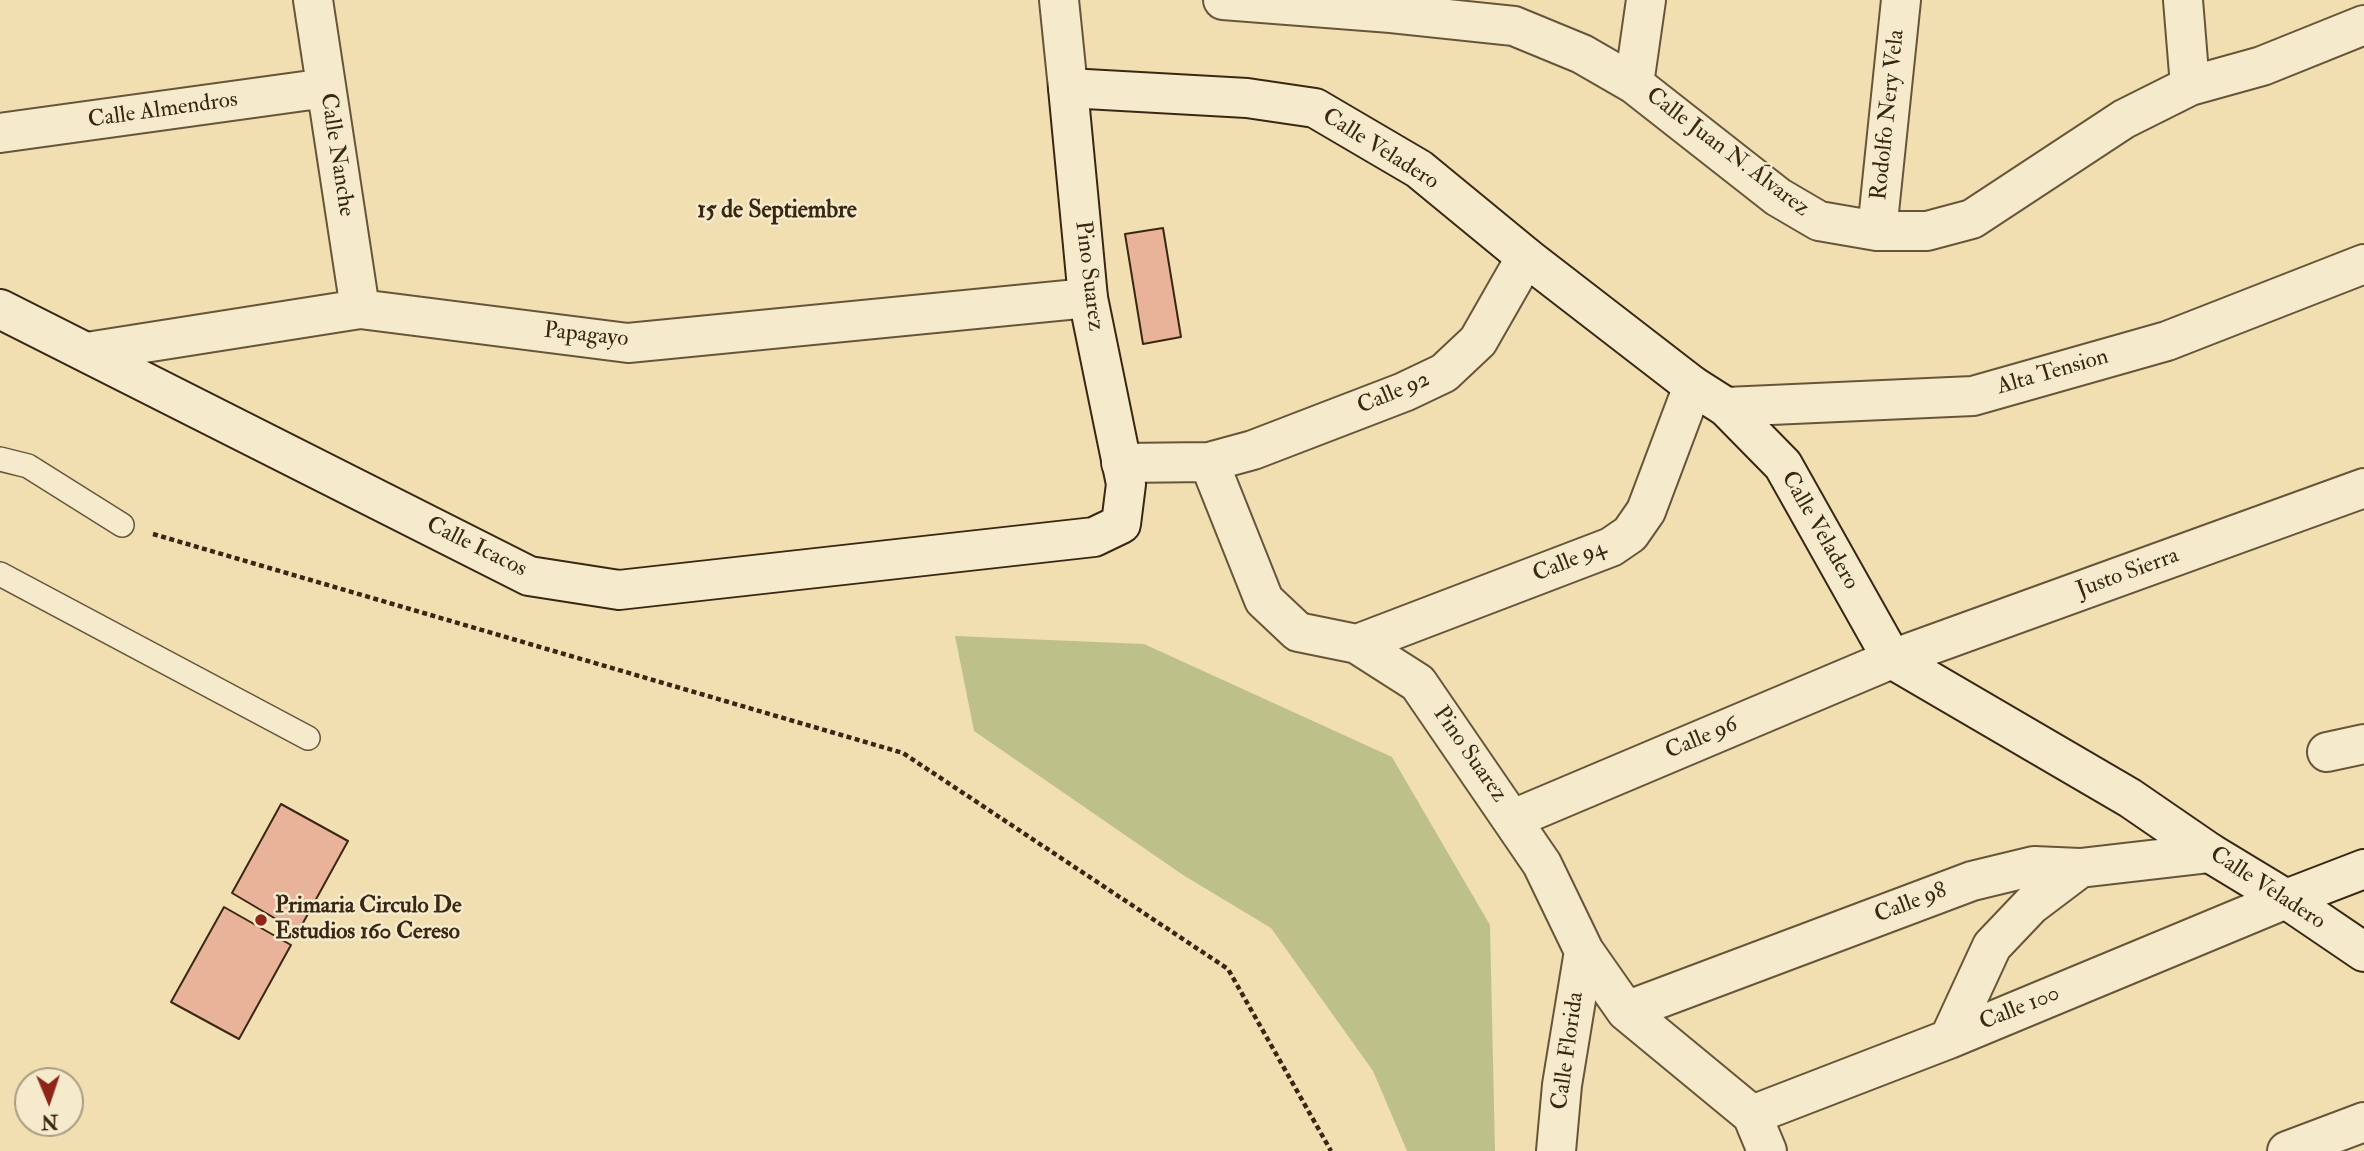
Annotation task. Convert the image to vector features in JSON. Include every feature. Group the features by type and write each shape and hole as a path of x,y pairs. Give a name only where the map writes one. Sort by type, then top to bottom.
{"street":[{"name":"Calle Nanche","path":"313,0 360,309"},
{"name":"Pino Suarez","path":"1059,0 1088,298 1126,484 1121,524"},
{"name":"Calle Juan N. Álvarez","path":"1223,0 1391,6 1514,26 1582,54 1634,84 1779,197 1819,221 1877,231 1927,231 1972,219 2124,119 2190,86 2262,66 2364,25"},
{"path":"1634,84 1646,0"},
{"name":"Rodolfo Nery Vela","path":"1877,231 1901,0"},
{"path":"2183,0 2190,86"},
{"name":"Calle Almendros","path":"0,133 326,88"},
{"name":"Calle Veladero","path":"1068,89 1247,98 1315,108 1419,169 1526,257 1693,386 1726,407 1783,465 1892,659 2130,798 2364,952"},
{"name":"Calle 92","path":"1209,461 1253,450 1404,392 1444,373 1478,341 1526,257"},
{"name":"Alta Tension","path":"1726,407 1973,396 2167,341 2364,264"},
{"name":"Papagayo","path":"87,352 360,309 628,343 1088,298"},
{"name":"Calle Icacos","path":"0,309 529,576 619,590 1094,537 1121,524"},
{"name":"Calle 94","path":"1357,644 1611,547 1630,534 1646,511 1693,386"},
{"name":"Pino Suarez","path":"1209,461 1264,600 1298,632 1357,644 1419,683 1542,864 1584,951 1626,1011 1752,1115 1767,1151"},
{"path":"1121,463 1209,461"},
{"name":"Justo Sierra","path":"1892,659 2364,488"},
{"name":"Calle 96","path":"1513,819 1892,659"},
{"path":"2327,752 2364,744"},
{"name":"Calle 98","path":"1626,1011 1972,881 2034,866 2080,868 2210,853"},
{"path":"1949,1039 1992,946 2031,905 2080,868"},
{"name":"Calle 100","path":"1752,1115 1949,1039 2364,869"},
{"name":"Calle Florida","path":"1556,1151 1562,1085 1584,951"},
{"path":"2287,1151 2364,1122"}],"lane":[{"path":"0,458 28,466 122,525"},
{"path":"0,574 309,738"}],"path":[{"path":"122,525 903,753 1228,969 1331,1151"}],"green space":[{"path":"955,636 1144,644 1392,757 1490,925 1495,1151 1407,1151 1373,1071 1271,928 1183,875 974,731"}],"building":[{"path":"1163,228 1181,337 1143,344 1125,234"},
{"path":"281,804 348,841 298,932 232,893"},
{"path":"224,907 291,945 239,1039 171,1002"}],"place":[{"name":"Primaria Circulo De Estudios 160 Cereso","path":"261,920"}],"district":[{"name":"15 de Septiembre","path":"777,212"}]}
